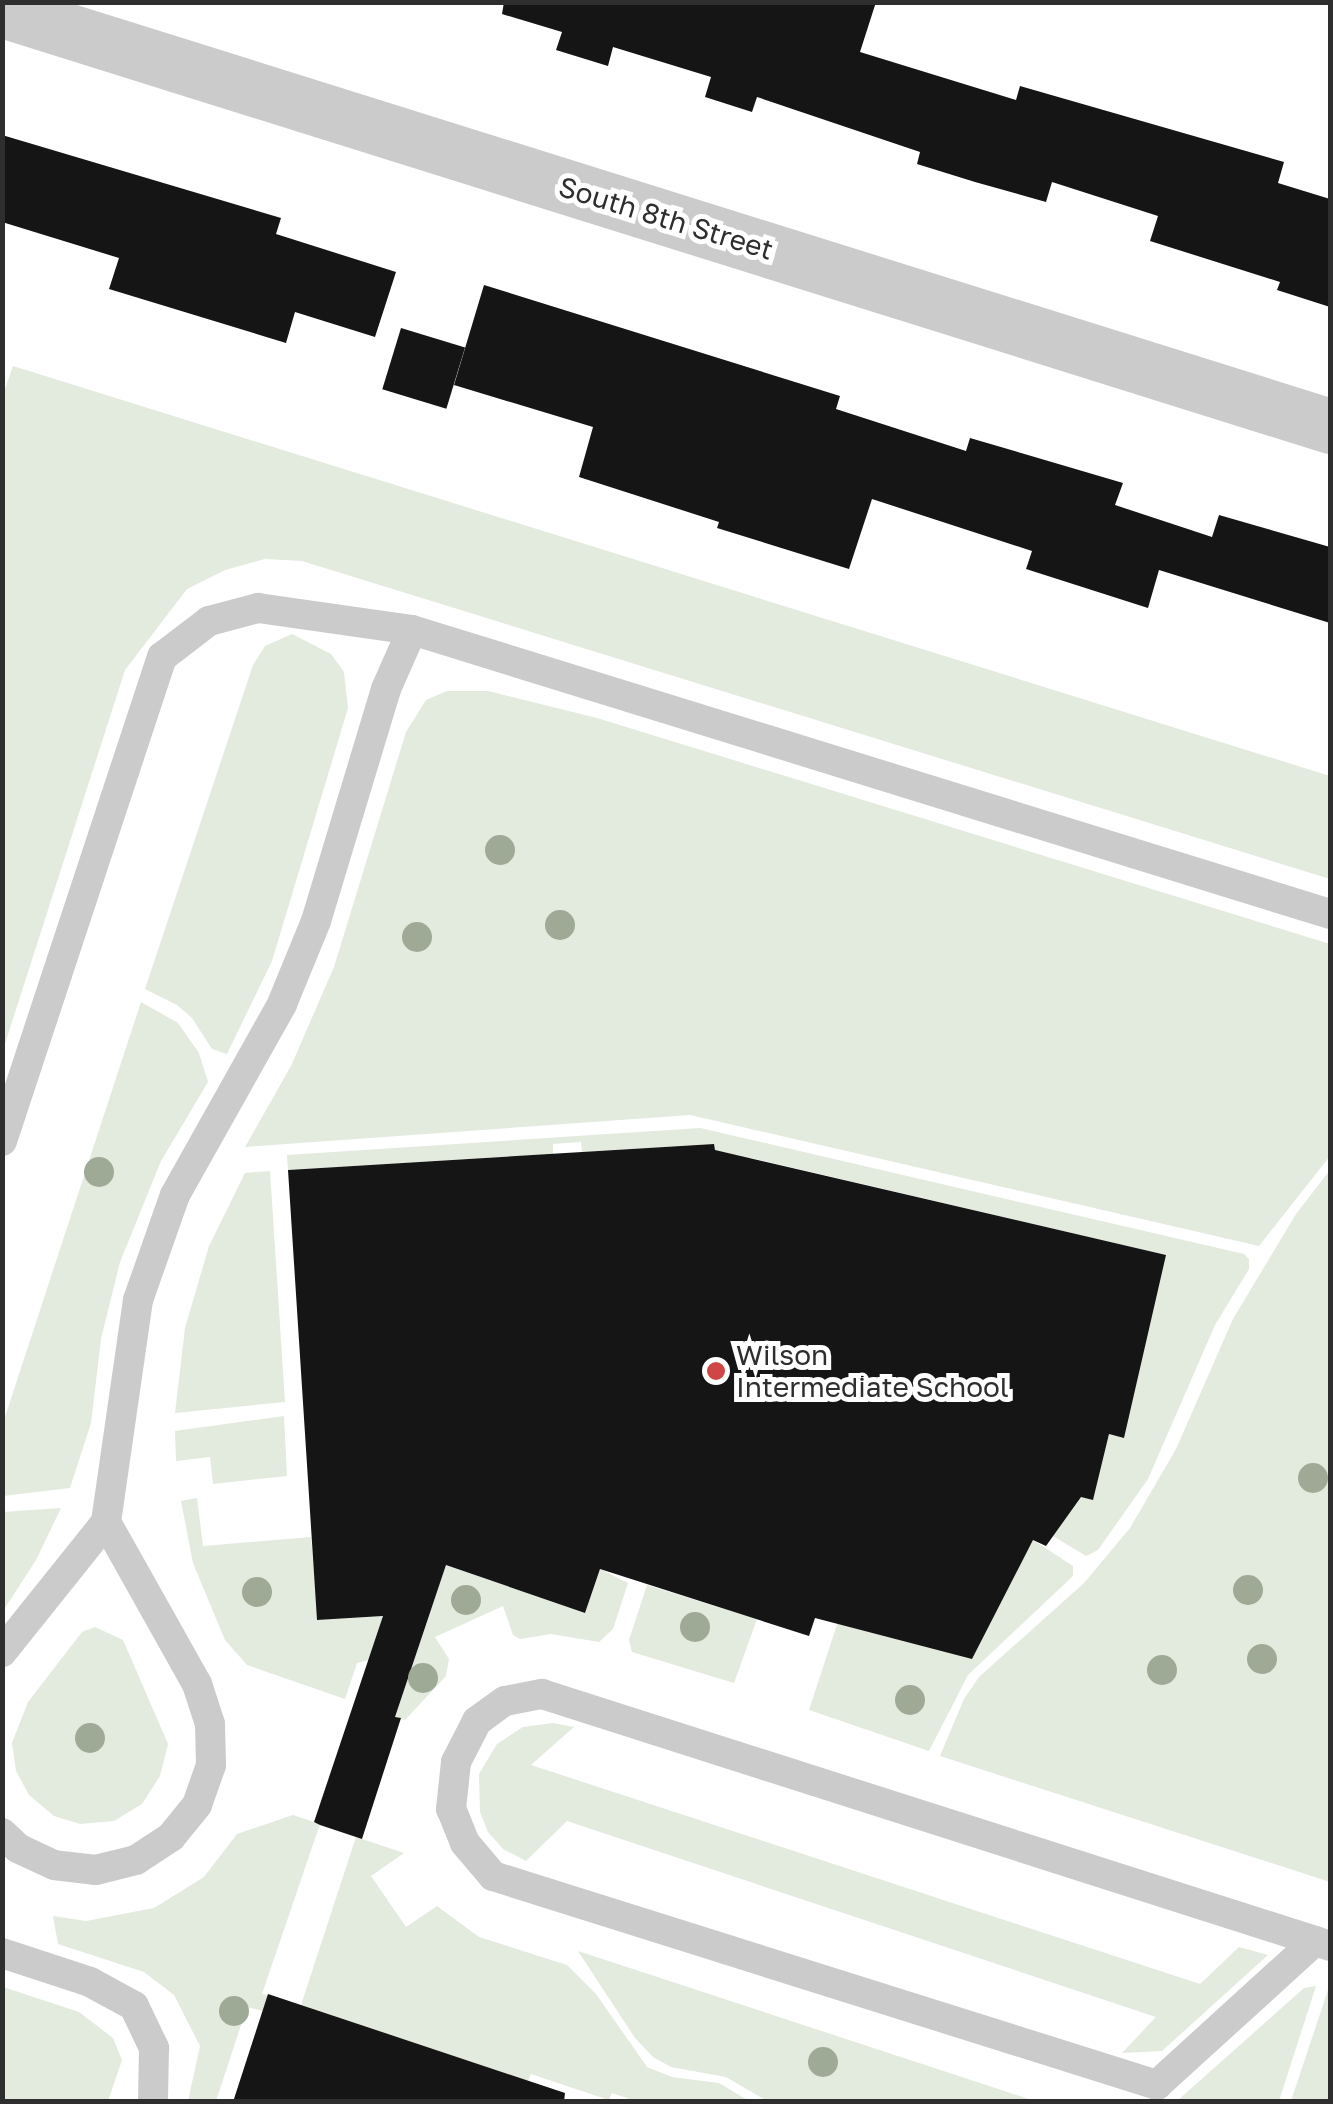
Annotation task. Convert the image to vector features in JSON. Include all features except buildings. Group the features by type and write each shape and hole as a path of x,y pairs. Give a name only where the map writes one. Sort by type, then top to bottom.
{"street":[{"name":"South 8th Street","path":"2,10 1330,426"}],"lane":[{"path":"2,1140 162,657 209,621 258,608 412,630 1330,914"},
{"path":"2,1652 106,1522 138,1300 175,1195 282,1004 316,921 386,689 412,630"},
{"path":"2,1833 18,1848 54,1865 96,1870 136,1860 170,1837 197,1805 210,1765 210,1724 197,1684 106,1522"},
{"path":"542,1694 1323,1943 1157,2086 493,1876 465,1843 451,1809 456,1762 477,1721 505,1702 542,1694"},
{"path":"2,1954 90,1982 134,2006 154,2048 153,2102"}],"shaded area":[{"path":"13,366 1330,776 1330,879 302,561 265,559 225,570 187,589 125,670 3,1050 2,398"},
{"path":"292,634 331,654 344,672 348,708 272,961 227,1054 212,1049 192,1018 177,1005 145,989 253,665 265,646"},
{"path":"447,691 488,691 597,718 1330,944 1330,1156 1259,1246 690,1115 245,1147 291,1066 334,967 406,732 426,700"},
{"path":"141,1002 178,1023 199,1053 208,1082 161,1161 120,1262 101,1339 91,1423 70,1488 3,1496 3,1423"},
{"path":"700,1128 1244,1254 1249,1259 1249,1269 1215,1325 1148,1479 1098,1550 1086,1556 1053,1536 1069,1494 1093,1499 1109,1434 1123,1437 1165,1255 751,1158 715,1161 714,1144 582,1152 581,1142 553,1144 553,1154 288,1170 287,1155"},
{"path":"1330,1170 1330,1882 940,1756 964,1699 979,1677 1084,1583 1130,1528 1176,1449 1233,1319 1296,1214"},
{"path":"270,1171 285,1402 175,1413 185,1328 209,1246 245,1173"},
{"path":"284,1416 287,1476 213,1484 210,1457 176,1461 175,1431"},
{"path":"197,1498 203,1546 311,1537 318,1620 388,1616 374,1659 357,1663 345,1699 247,1665 225,1640 193,1563 181,1501"},
{"path":"61,1508 36,1560 3,1611 3,1512"},
{"path":"1033,1540 1073,1566 1073,1576 968,1675 929,1751 809,1710 848,1591 972,1659"},
{"path":"446,1565 585,1613 600,1569 628,1583 613,1629 599,1642 551,1634 520,1639 513,1635 503,1606 435,1637 449,1659 446,1676 405,1720 395,1717"},
{"path":"647,1585 757,1619 734,1683 632,1652 629,1640"},
{"path":"95,1627 123,1640 168,1744 160,1776 142,1804 114,1821 80,1824 54,1816 29,1795 16,1771 12,1743 28,1702 82,1632"},
{"path":"553,1723 574,1727 531,1765 1200,1984 1239,1947 1268,1955 1162,2051 1122,2053 1156,2017 567,1821 526,1861 503,1849 488,1832 480,1812 479,1774 497,1744 523,1727"},
{"path":"293,1815 320,1824 262,1994 268,1995 263,2011 247,2007 216,2101 188,2101 200,2046 174,1995 144,1972 58,1944 53,1916 86,1921 154,1908 204,1877 237,1834"},
{"path":"356,1837 404,1853 371,1876 406,1927 437,1906 479,1937 567,1965 596,1994 647,2067 672,2077 719,2083 749,2101 636,2101 612,2093 609,2100 531,2074 528,2081 301,2005"},
{"path":"578,1951 1035,2101 767,2101 726,2077 671,2067 653,2057 635,2038"},
{"path":"1330,1984 1330,2101 1291,2101"},
{"path":"1316,1986 1279,2101 1177,2101 1304,1988"},
{"path":"3,1987 79,2012 113,2038 122,2060 108,2101 3,2101"}],"place":[{"name":"Wilson Intermediate School","path":"716,1371"}]}
